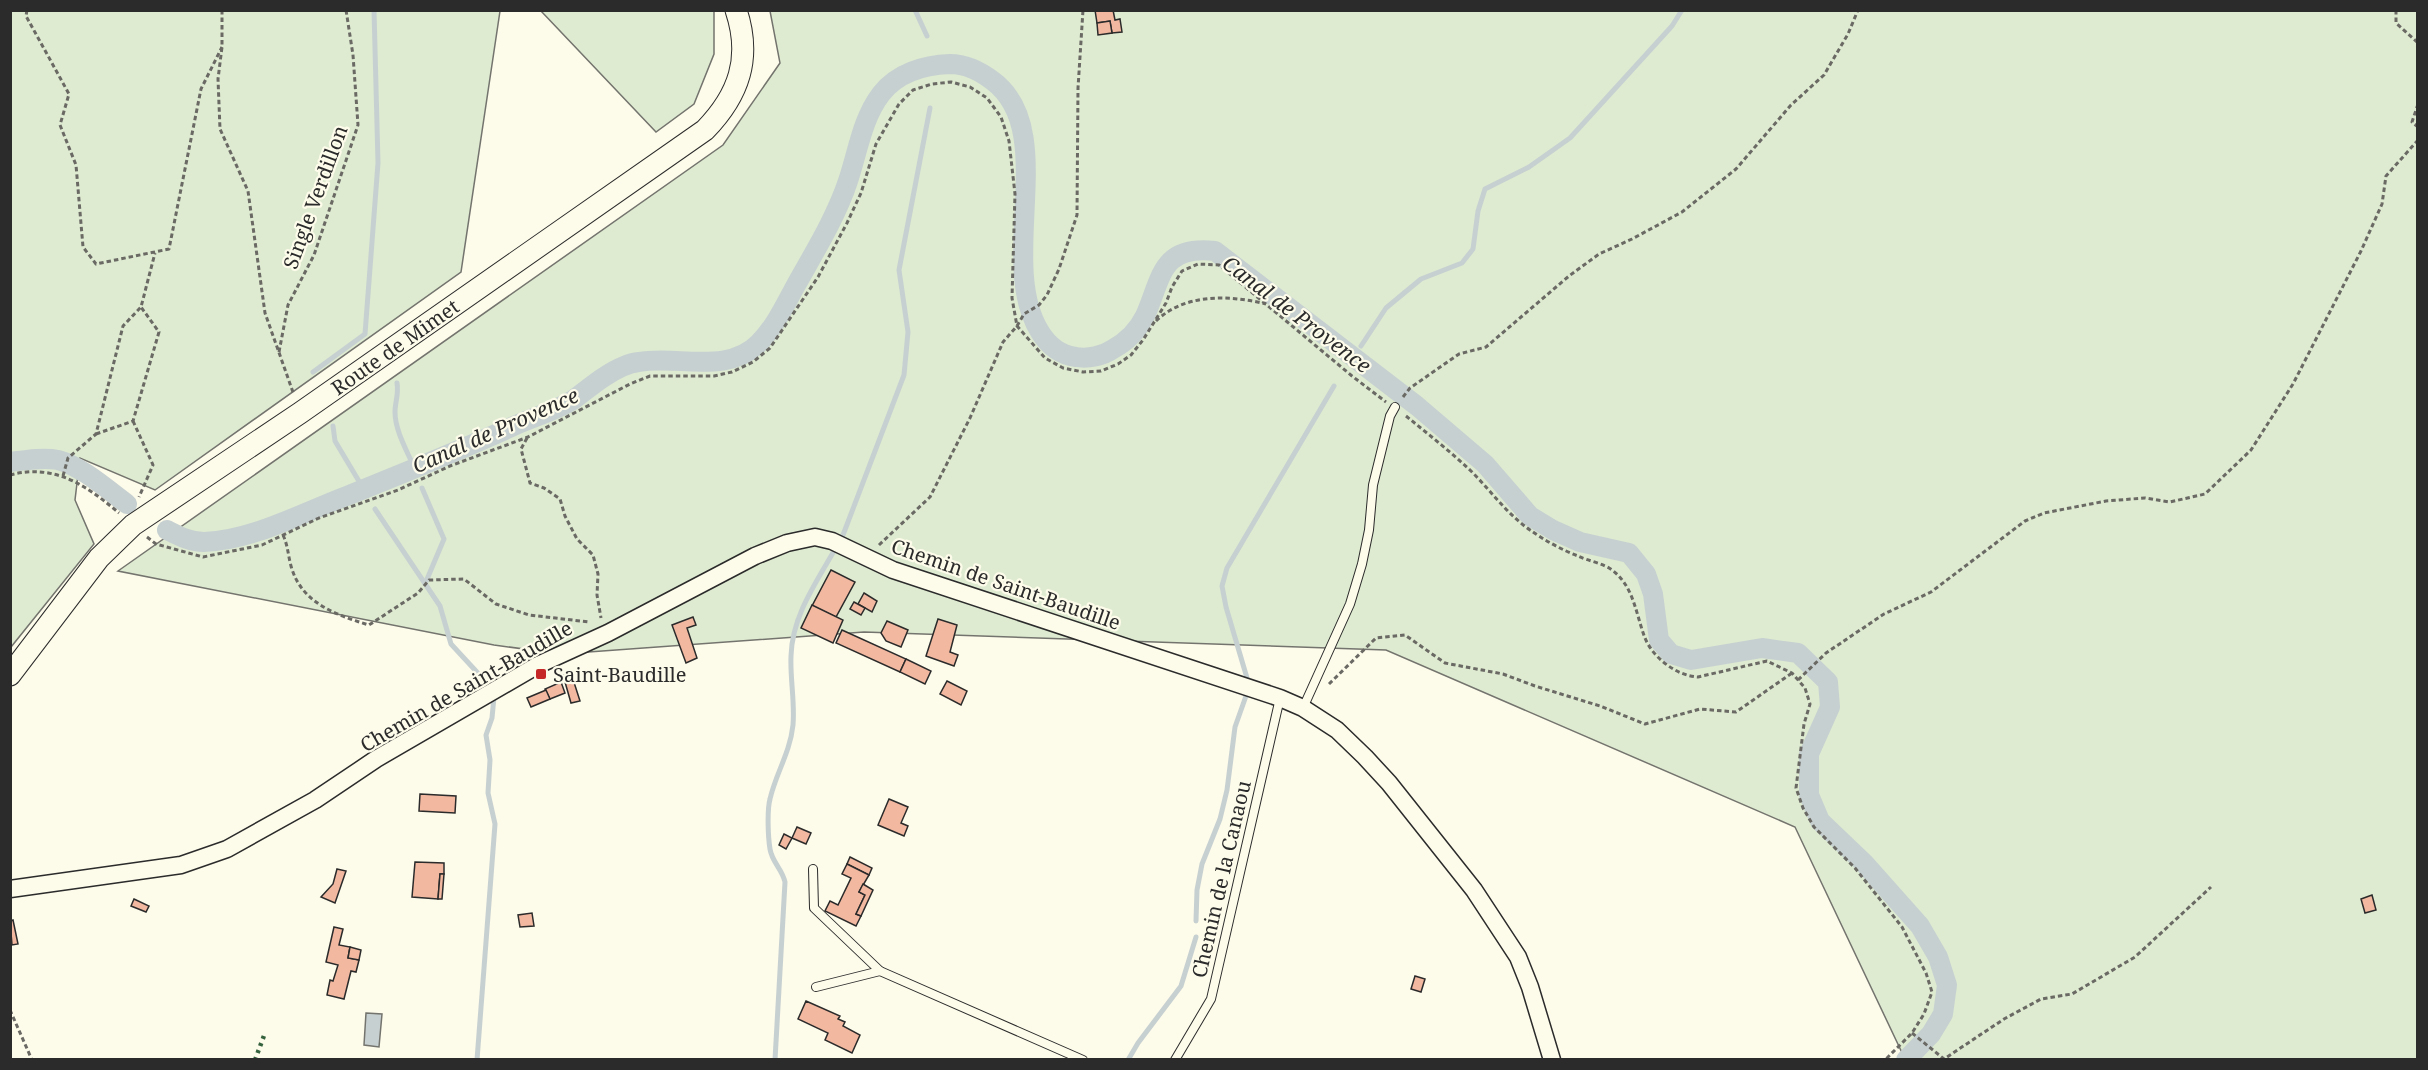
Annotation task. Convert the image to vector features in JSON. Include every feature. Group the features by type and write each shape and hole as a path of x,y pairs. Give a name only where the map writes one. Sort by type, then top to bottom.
{"street":[{"name":"Route de Mimet","path":"10,675 99,558 133,525 300,413 690,143 705,130 719,116 730,99 743,62 743,42 736,10"},
{"name":"Chemin de Saint-Baudille","path":"10,889 181,865 227,849 315,800 376,759 494,689 755,556 787,543 815,537 832,541 903,573 1280,698 1303,708 1337,730 1389,783 1500,927 1518,957 1530,987 1552,1059"}],"lane":[{"path":"1303,708 1350,604 1369,530 1373,485 1390,416 1397,404"},
{"name":"Chemin de la Canaou","path":"1175,1059 1211,999 1280,698"},
{"path":"813,869 814,908 880,971 1083,1059"},
{"path":"816,987 880,971"}],"path":[{"path":"27,10 26,16 69,94 60,125 76,165 83,247 96,264 169,249 201,89 222,47"},
{"path":"222,10 222,47 218,79 220,129 248,191 265,313 300,413"},
{"name":"Single Verdillon","path":"278,354 288,305 314,255 358,125 353,55 346,10"},
{"path":"867,557 930,497 970,418 1003,342 1024,314 1039,305 1047,295 1059,269 1077,215 1078,88 1083,10"},
{"path":"1397,404 1410,388 1460,354 1486,347 1551,291 1599,254 1682,212 1736,169 1791,105 1824,75 1848,34 1858,10"},
{"path":"2396,10 2396,23 2418,43"},
{"path":"10,475 33,472 63,476 83,484 156,544 203,557 262,545 319,518 398,490 450,466 528,437 611,392 650,376 714,376 732,372 753,362 770,348 818,277 861,193 876,144 899,104 913,90 932,84 951,82 970,87 987,98 1001,117 1009,141 1015,194 1012,298 1017,326 1045,358 1063,368 1083,372 1101,371 1118,364 1131,355 1153,325 1182,270 1198,264 1219,265 1352,376 1397,404 1471,471 1511,514 1530,530 1575,555 1612,569 1636,606 1645,639 1671,668 1686,676 1698,677 1767,662 1792,673 1805,688 1810,704 1804,724 1796,789 1814,827 1855,868 1902,927 1915,950 1932,992 1924,1014 1912,1033 1884,1059"},
{"path":"2418,104 2412,122 2418,127"},
{"path":"1798,680 1826,653 1884,614 1932,592 2025,521 2044,513 2106,501 2145,498 2170,502 2205,494 2251,450 2293,384 2366,242 2382,204 2386,176 2418,140"},
{"path":"96,434 123,326 141,307 155,253"},
{"path":"1153,325 1178,305 1201,299 1239,299 1268,305"},
{"path":"138,498 153,465 133,421 159,332 141,307"},
{"path":"63,476 68,458 96,434 133,421"},
{"path":"283,535 288,547 290,565 299,588 316,603 343,617 369,625 418,593 429,580 441,579 464,579 496,604 529,615 566,621 602,623 597,594 598,574 592,555 577,539 565,516 560,499 530,483 521,449 528,437"},
{"path":"1303,708 1376,638 1405,635 1445,663 1503,674 1600,706 1645,724 1700,709 1736,712 1792,673"},
{"path":"1912,1033 1944,1059 2004,1019 2041,999 2072,994 2134,957 2211,886"},
{"path":"10,1010 32,1059"}],"green space":[{"path":"11,10 500,11 461,272 155,490 80,458 75,500 94,544 11,647"},
{"path":"541,11 714,11 714,54 694,104 656,132"},
{"path":"770,11 2417,11 2417,1059 1905,1059 1795,827 1386,650 864,632 561,654 494,645 118,571 723,145 780,63"}],"shaded area":[{"path":"366,1013 382,1014 379,1047 364,1045"}],"building":[{"path":"1095,10 1113,10 1115,20 1120,19 1122,32 1112,33 1110,21 1097,23"},
{"path":"1110,21 1112,33 1098,35 1097,23"},
{"path":"831,570 855,582 836,617 812,606"},
{"path":"864,593 877,601 872,612 858,604"},
{"path":"854,602 865,608 861,615 850,609"},
{"path":"812,605 843,620 833,643 801,628"},
{"path":"693,617 696,625 687,628 697,658 686,663 672,625"},
{"path":"938,619 957,625 950,652 958,655 954,666 926,656"},
{"path":"887,621 908,630 901,647 886,641 881,633"},
{"path":"842,630 906,659 900,672 836,643"},
{"path":"906,659 931,671 925,684 900,672"},
{"path":"571,673 580,701 571,703 563,675"},
{"path":"947,681 967,691 961,705 940,694"},
{"path":"561,682 565,693 550,699 545,689"},
{"path":"546,690 550,699 531,707 527,698"},
{"path":"420,794 456,796 455,813 419,811"},
{"path":"889,799 908,807 901,823 908,826 904,836 878,825"},
{"path":"797,827 811,833 806,844 792,838"},
{"path":"784,834 792,838 786,849 779,845"},
{"path":"850,857 872,868 869,875 847,864"},
{"path":"415,862 444,863 444,874 440,874 438,899 412,897"},
{"path":"847,864 869,875 859,892 865,895 856,914 861,916 856,926 825,911 830,901 838,905 851,878 842,874"},
{"path":"337,869 346,871 335,903 321,897 333,884"},
{"path":"440,874 444,874 442,899 438,899"},
{"path":"863,884 873,890 861,916 856,914 865,895 859,892"},
{"path":"2372,895 2376,910 2365,913 2361,899"},
{"path":"134,899 149,906 146,912 131,906"},
{"path":"532,913 534,926 520,927 518,915"},
{"path":"13,920 18,944 12,945 10,921"},
{"path":"334,927 343,929 339,945 350,947 348,958 359,960 356,972 351,971 344,999 327,995 330,980 333,981 338,965 326,962"},
{"path":"350,947 361,950 359,960 348,958"},
{"path":"1415,976 1425,979 1421,992 1411,989"},
{"path":"806,1001 840,1016 838,1019 845,1022 843,1026 860,1035 852,1053 825,1040 828,1033 798,1019"}],"waterway":[{"path":"313,372 365,334 378,163 374,10"},
{"path":"915,10 927,36"},
{"path":"1361,346 1386,308 1421,279 1462,263 1473,249 1478,211 1485,189 1529,167 1570,138 1672,26 1682,10"},
{"name":"Canal de Provence","path":"167,530 199,542 240,537 293,518 559,407 625,366 654,360 717,361 747,353 765,337 775,323 825,234 848,181 869,114 881,94 895,81 921,68 950,64 967,67 993,81 1012,103 1022,131 1026,164 1023,235 1028,303 1040,332 1055,349 1070,356 1085,358 1100,355 1118,346 1142,321 1160,277 1173,259 1183,253 1215,251 1417,406 1485,464 1530,516 1553,530 1580,542 1629,553 1646,574 1653,594 1659,640 1671,654 1691,660 1762,648 1798,653 1828,682 1830,707 1809,754 1809,795 1820,821 1864,863 1920,926 1938,957 1947,985 1943,1014 1931,1034 1906,1060"},
{"path":"843,535 904,375 908,332 899,270 930,108"},
{"path":"397,383 396,420 416,472"},
{"path":"1247,678 1222,586 1227,568 1334,386"},
{"path":"333,426 335,441 366,493"},
{"name":"Canal de Provence","path":"10,462 47,459 67,463 94,479 127,504"},
{"path":"422,488 444,539 425,584"},
{"path":"375,509 440,606 451,644 487,683"},
{"path":"775,1060 785,882 770,849 769,804 789,745 793,725 791,656 795,628 812,588 834,551"},
{"path":"1196,921 1197,890 1202,864 1220,819 1227,790 1235,727 1246,696"},
{"path":"477,1060 495,824 488,793 490,760 486,735 492,718 494,697"},
{"path":"1128,1060 1181,986 1196,937"}],"hedge":[{"path":"255,1060 265,1033"}],"place":[{"name":"Saint-Baudille","path":"541,674"}]}
